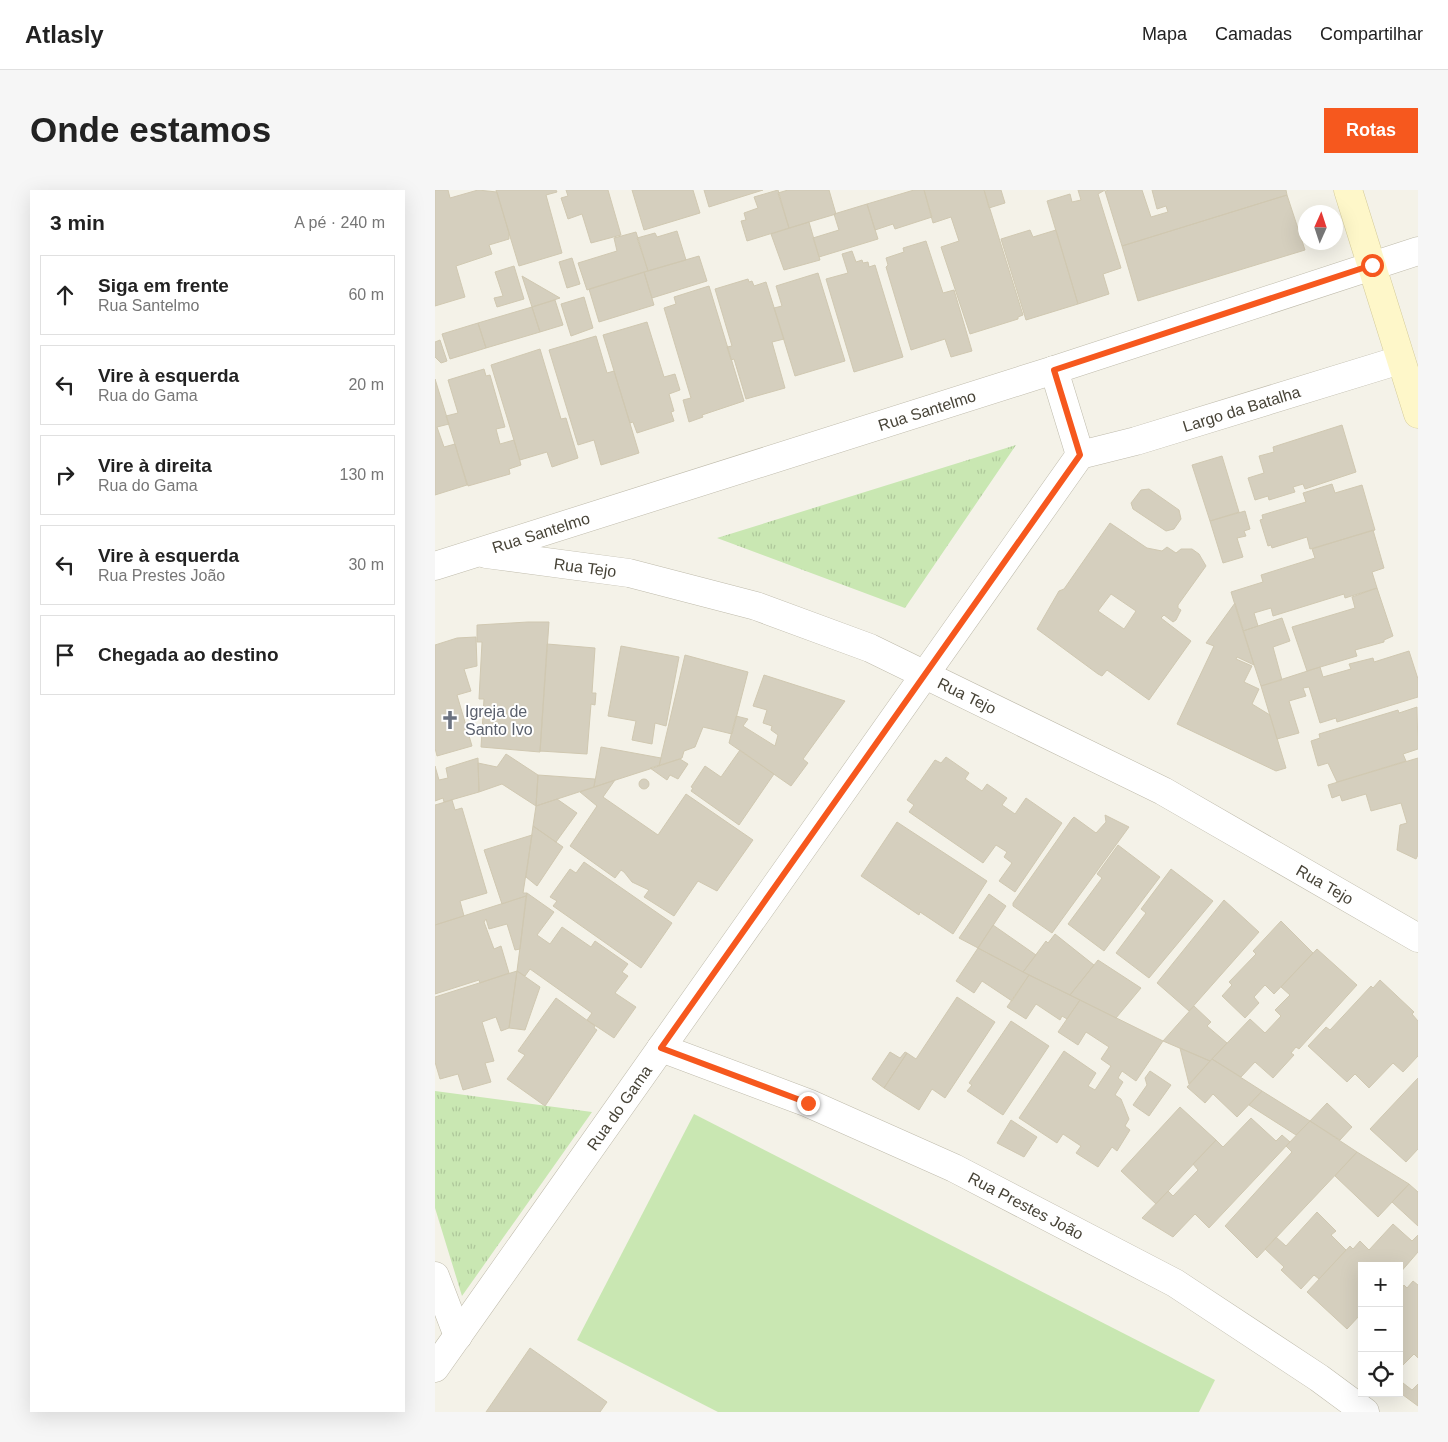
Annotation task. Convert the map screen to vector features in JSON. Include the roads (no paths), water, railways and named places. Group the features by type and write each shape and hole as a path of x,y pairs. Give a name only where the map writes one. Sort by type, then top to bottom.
{"street":[{"path":"1348,190 1418,414"},
{"name":"Rua Santelmo","path":"435,566 1054,370 1418,251"},
{"name":"Largo da Batalha","path":"1080,455 1137,441 1400,360"},
{"path":"1054,370 1080,455"},
{"name":"Rua do Gama","path":"435,1368 1080,455"},
{"name":"Rua Tejo","path":"480,553 629,573 756,606 870,648 1163,791 1415,934"},
{"name":"Rua Prestes João","path":"661,1048 808,1103 963,1173 1175,1283 1319,1378 1365,1412"},
{"path":"435,1276 457,1336"}],"place":[{"name":"Igreja de Santo Ivo","path":"450,720"}]}
